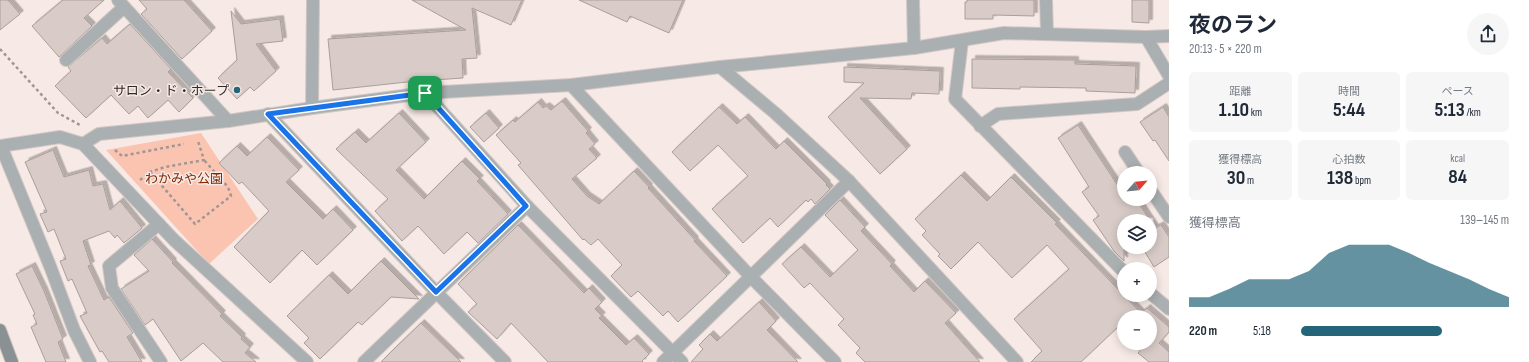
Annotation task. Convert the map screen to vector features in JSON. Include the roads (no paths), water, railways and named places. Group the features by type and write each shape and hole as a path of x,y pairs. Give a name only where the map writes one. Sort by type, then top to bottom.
{"street":[{"path":"312,108 313,0"},
{"path":"913,0 914,48"},
{"path":"1046,0 1047,33"},
{"path":"66,60 121,3 228,120"},
{"path":"84,144 99,134 228,120 425,93 571,85 914,48 1004,33 1047,33 1146,37 1169,36"},
{"path":"1146,37 1169,76"},
{"path":"962,41 955,99 1117,265"},
{"path":"720,68 775,113 849,181 1017,362"},
{"path":"980,126 998,114 1137,104 1169,83"},
{"path":"571,85 751,277 835,362"},
{"path":"425,93 526,206 682,362"},
{"path":"268,114 436,292 505,362"},
{"path":"90,362 74,330 50,266 1,146 60,137 84,144 174,240 307,362"},
{"path":"1125,152 1134,166"},
{"path":"663,362 849,181"},
{"path":"1157,199 1169,217"},
{"path":"364,362 526,206"},
{"path":"159,224 109,266 112,288 161,362"},
{"path":"1157,299 1169,309"},
{"path":"1,334 12,362"}],"place":[{"name":"サロン・ド・ホープ","path":"237,90"}],"park label":[{"name":"わかみや公園","path":"184,178"}]}
